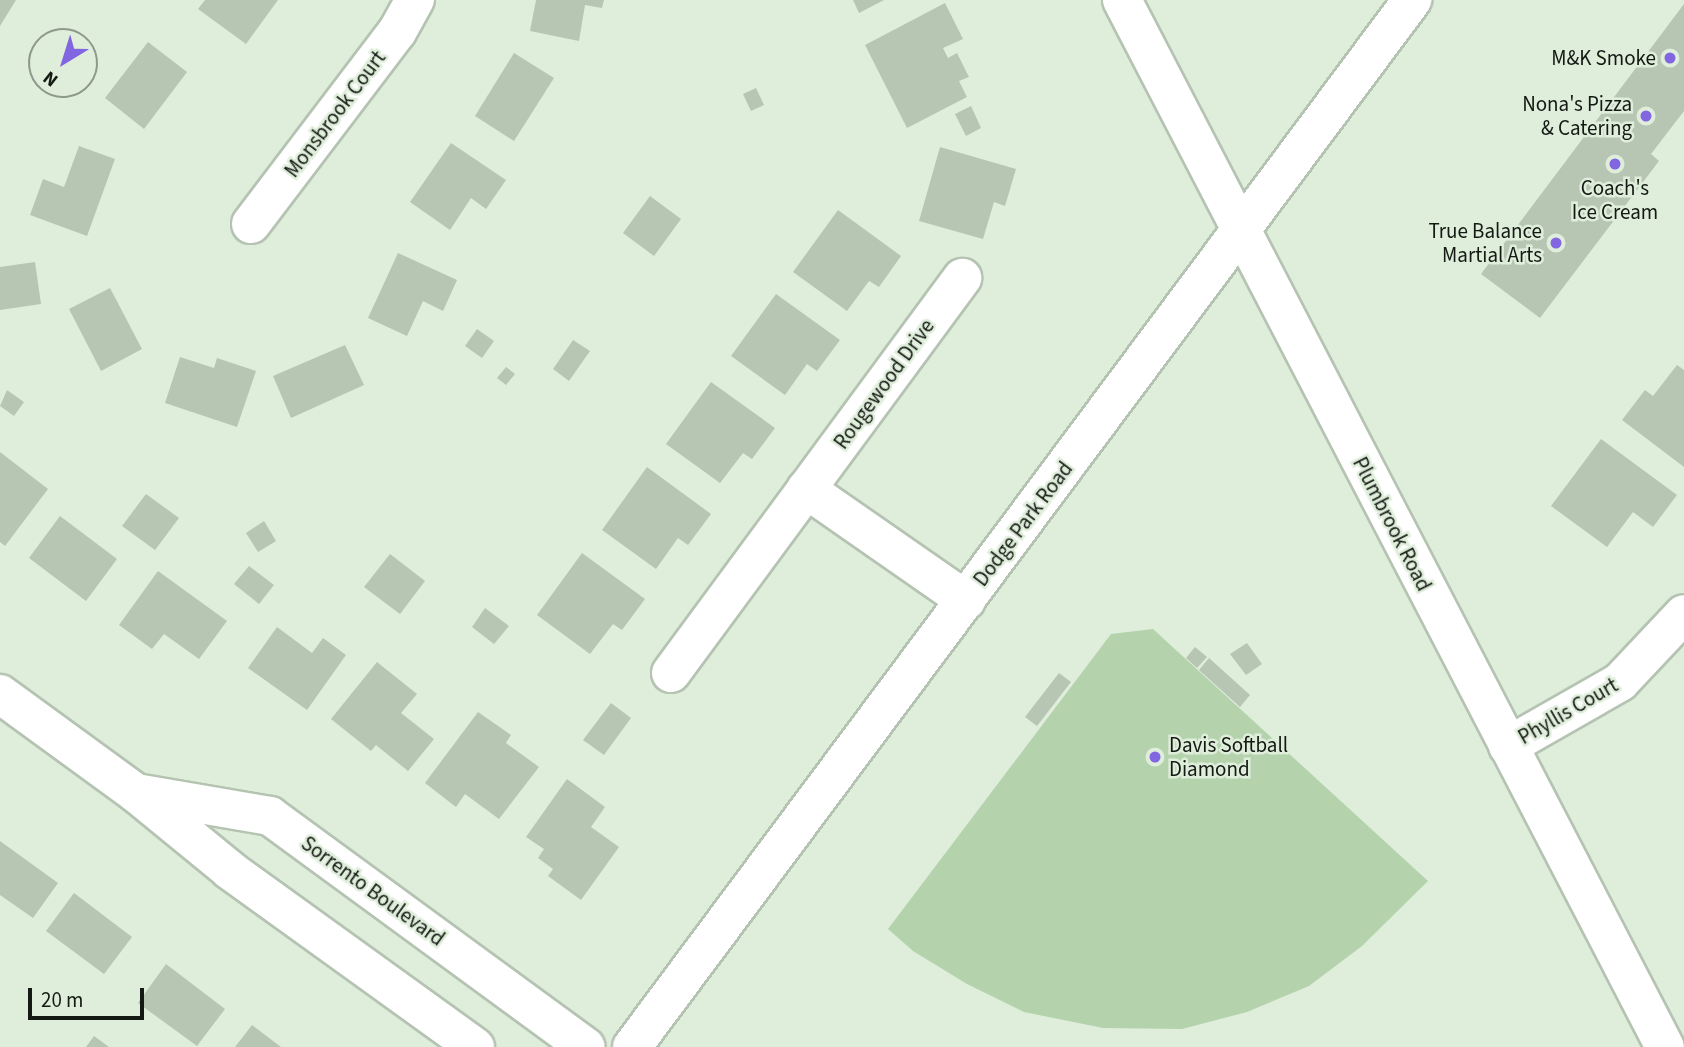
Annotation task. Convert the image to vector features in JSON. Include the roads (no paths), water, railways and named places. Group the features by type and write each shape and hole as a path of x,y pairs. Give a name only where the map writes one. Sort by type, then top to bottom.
{"street":[{"name":"Monsbrook Court","path":"251,224 397,32 415,0"},
{"name":"Plumbrook Road","path":"1122,0 1665,1047"},
{"name":"Dodge Park Road","path":"632,1047 1412,0"},
{"name":"Rougewood Drive","path":"671,673 962,278"},
{"path":"806,489 966,600"},
{"name":"Phyllis Court","path":"1508,746 1620,682 1684,614"},
{"name":"Sorrento Boulevard","path":"0,694 136,793 230,870 475,1047"},
{"name":"Sorrento Boulevard","path":"136,793 271,816 586,1047"}],"place":[{"name":"M&K Smoke","path":"1670,58"},
{"name":"Nona's Pizza & Catering","path":"1646,116"},
{"name":"Coach's Ice Cream","path":"1615,164"},
{"name":"True Balance Martial Arts","path":"1556,243"},
{"name":"Davis Softball Diamond","path":"1155,757"}]}
